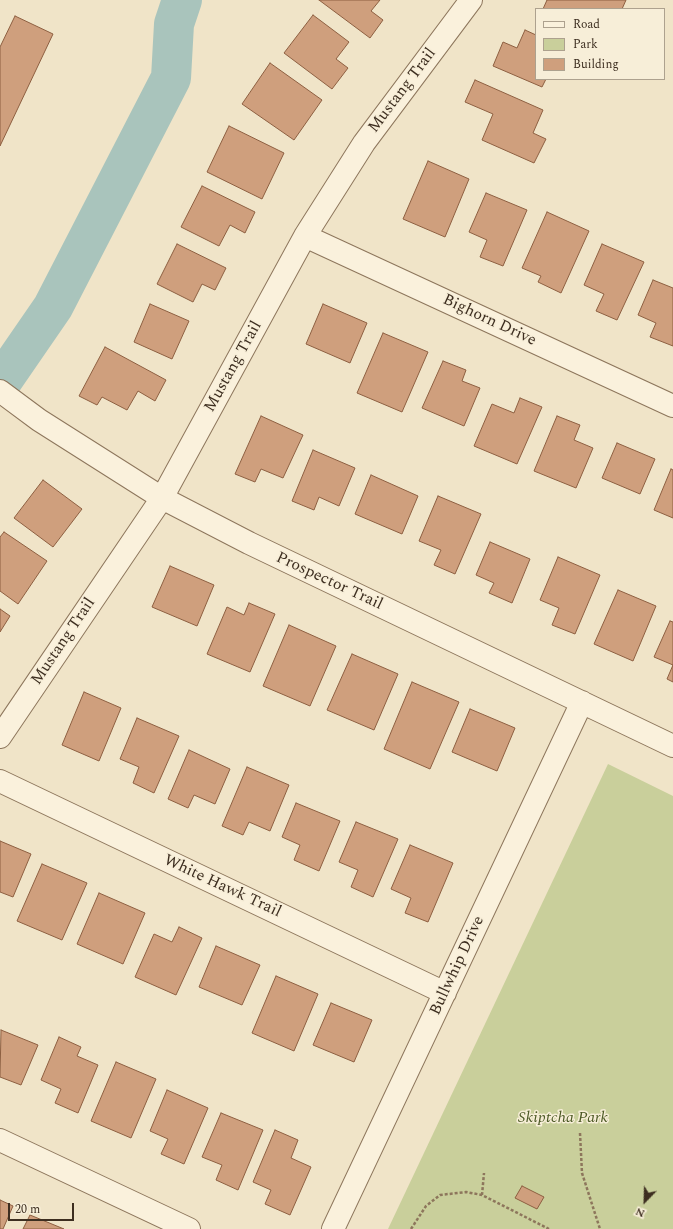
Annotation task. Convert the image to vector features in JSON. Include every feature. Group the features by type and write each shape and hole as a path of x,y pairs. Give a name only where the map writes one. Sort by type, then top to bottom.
{"street":[{"name":"Mustang Trail","path":"0,737 162,498 305,236 364,143 471,0"},
{"name":"Bighorn Drive","path":"305,236 673,406"},
{"name":"Prospector Trail","path":"0,392 39,420 162,498 249,544 673,746"},
{"name":"Bullwhip Drive","path":"333,1229 582,702"},
{"name":"White Hawk Trail","path":"0,780 445,993"},
{"path":"0,1140 189,1229"}],"path":[{"path":"580,1133 582,1173 600,1229"},
{"path":"482,1195 484,1173"},
{"path":"411,1229 426,1206 440,1195 466,1192 482,1195 549,1229"}],"green space":[{"name":"Skiptcha Park","path":"608,764 673,796 673,1229 388,1229"}],"building":[{"path":"319,0 380,0 371,11 383,20 370,38"},
{"path":"547,0 626,0 622,8 543,8"},
{"path":"313,15 349,42 336,59 348,68 332,89 284,53"},
{"path":"15,16 53,34 0,146 0,47"},
{"path":"525,30 535,35 535,80 546,80 542,87 493,66 503,42 517,48"},
{"path":"270,63 322,100 294,140 242,104"},
{"path":"475,80 543,110 533,133 546,139 534,163 482,140 493,114 465,102"},
{"path":"229,126 284,153 262,199 207,172"},
{"path":"428,161 469,179 445,237 403,219"},
{"path":"202,186 255,212 245,233 230,225 219,246 181,227"},
{"path":"486,193 527,210 503,266 480,257 487,240 469,232"},
{"path":"547,212 589,231 561,293 538,282 541,276 522,268"},
{"path":"177,244 226,268 215,290 202,284 193,302 157,284"},
{"path":"602,244 644,262 617,320 596,311 604,294 584,285"},
{"path":"653,280 673,288 673,346 650,337 656,323 638,315"},
{"path":"150,304 189,321 172,359 134,342"},
{"path":"323,304 367,323 350,363 306,344"},
{"path":"383,333 428,352 402,412 357,393"},
{"path":"105,347 166,380 155,401 138,391 127,410 102,397 97,405 79,396"},
{"path":"443,361 466,370 462,381 480,388 464,426 422,408"},
{"path":"520,398 542,407 517,464 474,446 492,404 514,413"},
{"path":"261,416 303,435 283,478 261,469 255,482 235,474"},
{"path":"557,416 580,425 574,440 593,448 576,488 534,471"},
{"path":"617,443 655,459 640,494 602,478"},
{"path":"313,450 355,468 339,506 319,497 314,510 292,501"},
{"path":"671,469 673,470 673,518 654,510"},
{"path":"371,475 418,496 402,534 355,514"},
{"path":"43,480 82,509 53,547 14,518"},
{"path":"438,496 481,514 455,574 434,565 441,550 419,541"},
{"path":"4,532 47,561 18,604 0,591 0,537"},
{"path":"490,542 530,559 512,603 489,593 494,583 476,575"},
{"path":"558,557 600,575 575,634 552,625 559,608 540,600"},
{"path":"170,566 214,585 197,626 152,607"},
{"path":"618,590 656,606 633,661 594,644"},
{"path":"249,603 275,614 250,672 207,654 227,607 244,615"},
{"path":"0,609 10,616 0,632"},
{"path":"670,621 673,622 673,665 654,657"},
{"path":"289,625 336,646 310,706 263,686"},
{"path":"352,654 398,674 374,730 327,710"},
{"path":"673,665 673,682 667,679"},
{"path":"412,682 459,702 430,769 384,749"},
{"path":"84,692 121,708 99,761 62,745"},
{"path":"470,709 515,728 497,771 452,752"},
{"path":"137,718 179,736 154,793 133,783 139,767 120,759"},
{"path":"189,750 230,769 215,804 194,795 188,808 168,799"},
{"path":"247,767 289,785 270,831 249,822 243,835 222,826"},
{"path":"296,803 340,821 319,871 294,860 300,845 282,837"},
{"path":"356,822 398,839 373,897 351,887 358,870 339,862"},
{"path":"0,841 31,854 13,897 0,892"},
{"path":"410,845 453,863 428,922 405,913 411,898 391,889"},
{"path":"42,864 87,883 62,940 17,921"},
{"path":"99,893 145,913 123,964 77,944"},
{"path":"179,927 202,938 176,995 135,977 154,934 172,942"},
{"path":"216,946 260,965 242,1005 199,987"},
{"path":"276,976 318,994 294,1051 252,1033"},
{"path":"331,1003 372,1020 354,1062 313,1045"},
{"path":"1,1030 38,1045 21,1085 0,1077"},
{"path":"59,1037 81,1047 77,1056 98,1065 78,1113 55,1103 61,1089 41,1080"},
{"path":"116,1062 156,1079 131,1138 91,1121"},
{"path":"167,1090 208,1108 184,1164 161,1154 168,1139 150,1131"},
{"path":"221,1113 263,1130 238,1190 216,1180 222,1165 202,1157"},
{"path":"275,1130 298,1140 291,1158 311,1167 290,1215 265,1204 271,1190 253,1182"},
{"path":"522,1186 544,1197 537,1209 515,1198"},
{"path":"0,1200 13,1206 3,1229 0,1229"},
{"path":"30,1215 64,1229 23,1229"}],"waterway":[{"path":"0,384 53,307 171,78 174,24 182,0"}]}
